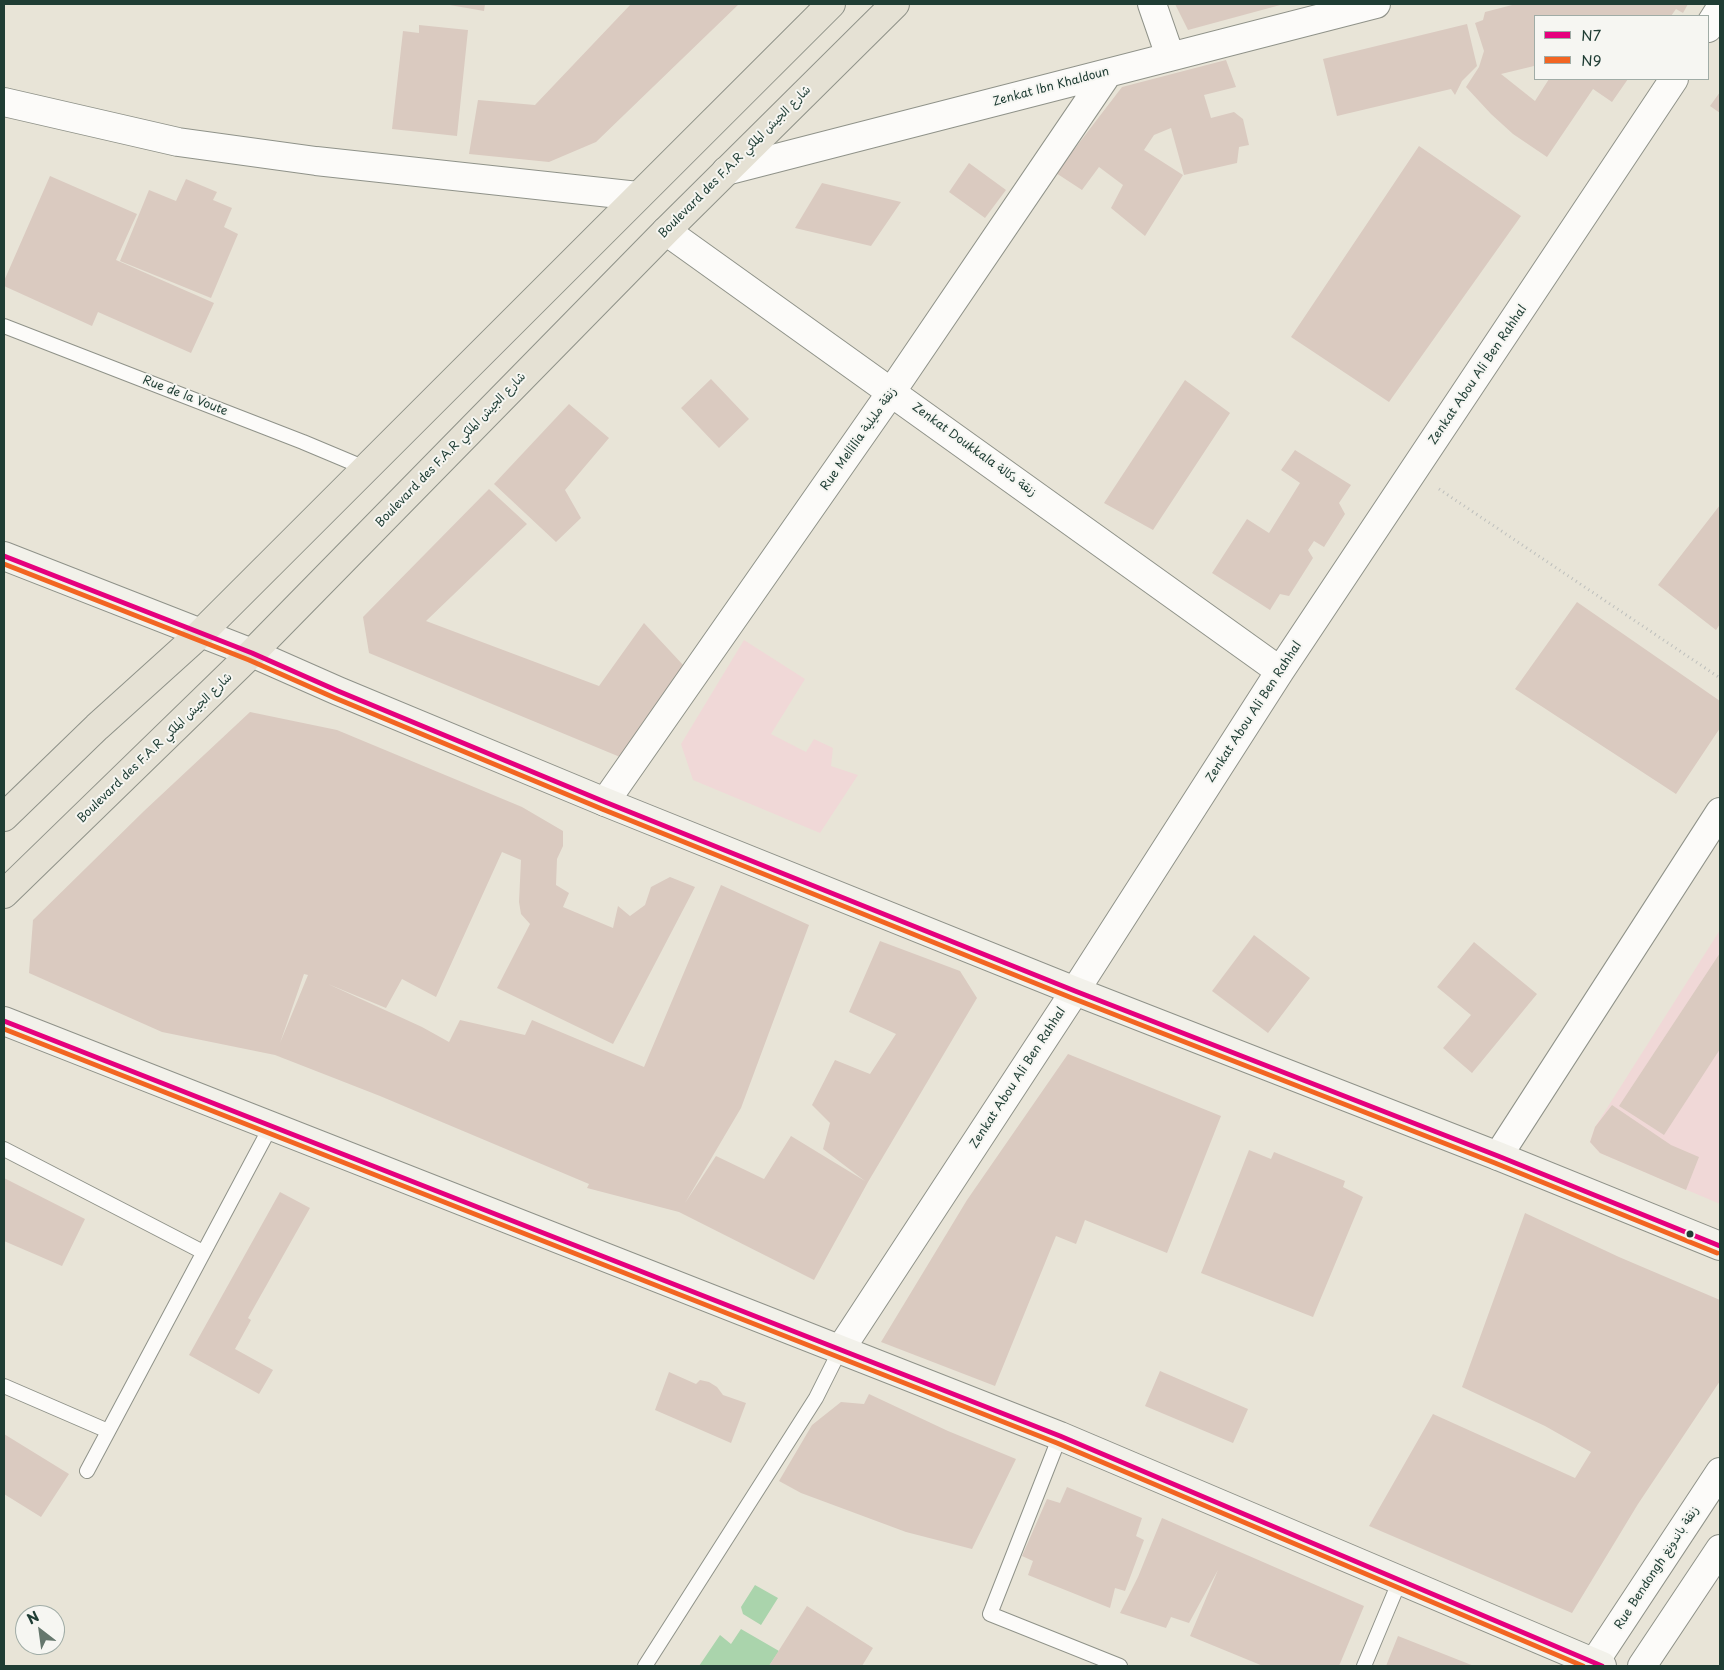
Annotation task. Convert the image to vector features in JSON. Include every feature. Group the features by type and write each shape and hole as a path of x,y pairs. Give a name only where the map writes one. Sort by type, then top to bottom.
{"main road":[{"path":"4,817 97,727 200,634 830,4"},
{"name":"Boulevard des F.A.R شارع الجيش الملكي","path":"4,894 252,653 666,231 896,4"},
{"path":"4,556 252,653 605,802 1075,991 1498,1156 1720,1246"},
{"path":"4,1021 1060,1436 1598,1665"}],"street":[{"path":"1152,4 1170,56"},
{"name":"Zenkat Ibn Khaldoun","path":"726,172 1376,4"},
{"path":"1709,26 1720,9"},
{"name":"Rue Mellilia زنقة مليلية","path":"605,802 892,391 1108,73"},
{"name":"Zenkat Abou Ali Ben Rahhal","path":"840,1350 1075,991 1280,671 1673,80"},
{"path":"4,102 187,143 316,162 638,196"},
{"name":"Zenkat Doukkala زنقة دكالة","path":"666,231 892,391 1280,671"},
{"path":"1498,1156 1720,812"},
{"name":"Rue Bendongh زنقة باندونغ","path":"1598,1665 1720,1472"},
{"path":"1642,1666 1720,1549"}],"lane":[{"name":"Rue de la Voute","path":"4,326 365,468"},
{"path":"87,1471 271,1126"},
{"path":"4,1150 203,1252"},
{"path":"645,1666 816,1398 840,1350"},
{"path":"4,1386 108,1431"},
{"path":"1060,1436 990,1614 1120,1666"},
{"path":"1364,1666 1400,1580"}],"path":[{"path":"1414,472 1720,678"}],"shaded area":[{"path":"744,640 805,679 771,734 806,752 814,739 833,748 831,766 858,775 820,833 693,780 681,744"},
{"path":"1720,930 1720,1204 1600,1153 1590,1142 1595,1127"}],"green space":[{"path":"755,1585 778,1598 761,1625 743,1614 741,1607"},
{"path":"741,1629 779,1651 769,1666 699,1666 720,1635 731,1644"}],"building":[{"path":"444,4 485,4 484,11"},
{"path":"631,4 739,4 596,142 549,162 469,154 478,100 535,105"},
{"path":"1175,4 1284,4 1188,30"},
{"path":"1516,4 1688,4 1683,13 1676,9 1672,15 1534,15 1534,66 1501,74 1535,101 1548,80 1627,80 1612,102 1593,89 1547,157 1513,134 1466,87 1479,67 1484,51 1475,23 1483,20 1485,12"},
{"path":"1467,24 1477,66 1462,81 1455,95 1451,89 1337,116 1323,59"},
{"path":"419,25 468,30 457,136 392,129 403,31 419,33"},
{"path":"1226,60 1236,87 1204,95 1211,118 1234,112 1243,119 1249,145 1239,147 1237,163 1184,175 1171,128 1154,135 1144,150 1183,175 1145,236 1111,208 1123,185 1099,167 1082,190 1056,173 1122,87"},
{"path":"1720,92 1720,113 1710,106"},
{"path":"1419,146 1521,216 1389,402 1291,337"},
{"path":"969,163 1006,190 985,218 949,192"},
{"path":"50,176 137,214 116,260 214,303 191,353 98,312 92,326 4,286 4,281"},
{"path":"186,179 217,192 213,200 232,208 224,227 238,234 211,298 120,261 149,190 176,201"},
{"path":"822,183 901,202 871,246 795,228"},
{"path":"711,379 749,419 719,448 681,408"},
{"path":"1185,380 1230,413 1153,530 1104,503"},
{"path":"569,404 609,438 565,490 581,518 556,542 494,484"},
{"path":"1295,450 1351,485 1339,503 1345,514 1324,547 1314,541 1308,550 1313,558 1289,596 1280,594 1270,610 1212,573 1247,519 1269,533 1300,483 1281,470"},
{"path":"489,489 527,524 426,621 599,686 644,623 684,666 620,757 369,653 363,617"},
{"path":"1720,505 1720,624 1716,630 1658,585"},
{"path":"1577,602 1720,701 1720,728 1676,794 1515,689"},
{"path":"250,712 337,730 522,807 563,831 563,846 557,859 556,885 569,893 563,907 613,928 618,906 630,916 645,905 651,887 670,877 695,887 613,1044 497,988 530,924 521,914 519,902 521,860 502,852 436,997 402,979 386,1008 328,984 422,1027 449,1042 460,1020 525,1035 532,1020 644,1067 721,885 809,925 741,1108 685,1203 716,1156 764,1179 791,1136 865,1181 823,1149 830,1123 812,1105 835,1060 870,1074 896,1034 849,1012 880,941 960,971 977,998 868,1182 814,1280 679,1212 587,1188 589,1184 380,1096 275,1055 162,1032 29,973 33,920 144,811","holes":["304,974 308,975 280,1043"]},
{"path":"1254,935 1310,978 1268,1033 1212,991"},
{"path":"1474,942 1537,994 1472,1073 1443,1048 1471,1015 1437,987"},
{"path":"1720,953 1720,1049 1664,1135 1619,1106"},
{"path":"1068,1054 1221,1116 1167,1253 1085,1220 1076,1244 1056,1236 995,1386 881,1342 967,1200"},
{"path":"1612,1105 1671,1145 1699,1157 1686,1190 1600,1153 1590,1142 1595,1127"},
{"path":"1249,1150 1271,1159 1274,1152 1345,1181 1343,1187 1363,1197 1313,1317 1201,1273"},
{"path":"4,1178 85,1219 62,1266 4,1241"},
{"path":"280,1192 310,1208 248,1318 251,1320 235,1349 273,1370 259,1394 189,1355"},
{"path":"1525,1213 1619,1257 1720,1300 1720,1381 1638,1504 1572,1613 1369,1526 1433,1414 1575,1478 1591,1452 1545,1426 1462,1387"},
{"path":"1160,1371 1248,1409 1233,1443 1145,1406"},
{"path":"669,1372 696,1384 700,1380 709,1382 717,1387 723,1395 746,1403 731,1443 655,1410"},
{"path":"869,1394 948,1431 1016,1459 972,1549 906,1532 801,1493 779,1481 812,1425 841,1402 864,1404"},
{"path":"4,1434 69,1474 41,1517 4,1494"},
{"path":"1067,1487 1142,1518 1136,1536 1144,1540 1125,1591 1115,1588 1110,1608 1028,1575 1033,1561 1022,1556 1047,1499 1060,1503"},
{"path":"1162,1518 1364,1606 1339,1666 1263,1666 1190,1636 1218,1570 1189,1623 1171,1617 1166,1628 1120,1613 1138,1577"},
{"path":"807,1606 873,1648 862,1666 769,1666"},
{"path":"1398,1636 1474,1666 1386,1666"}],"transit line":[{"name":"N7","path":"4,556 252,653 338,691 605,802 1075,991 1498,1156 1720,1246"},
{"name":"N9","path":"4,564 249,660 335,698 602,809 1072,998 1495,1163 1717,1253"},
{"name":"N7","path":"4,1021 1060,1436 1602,1666"},
{"name":"N9","path":"4,1029 1057,1443 1583,1666"}]}
